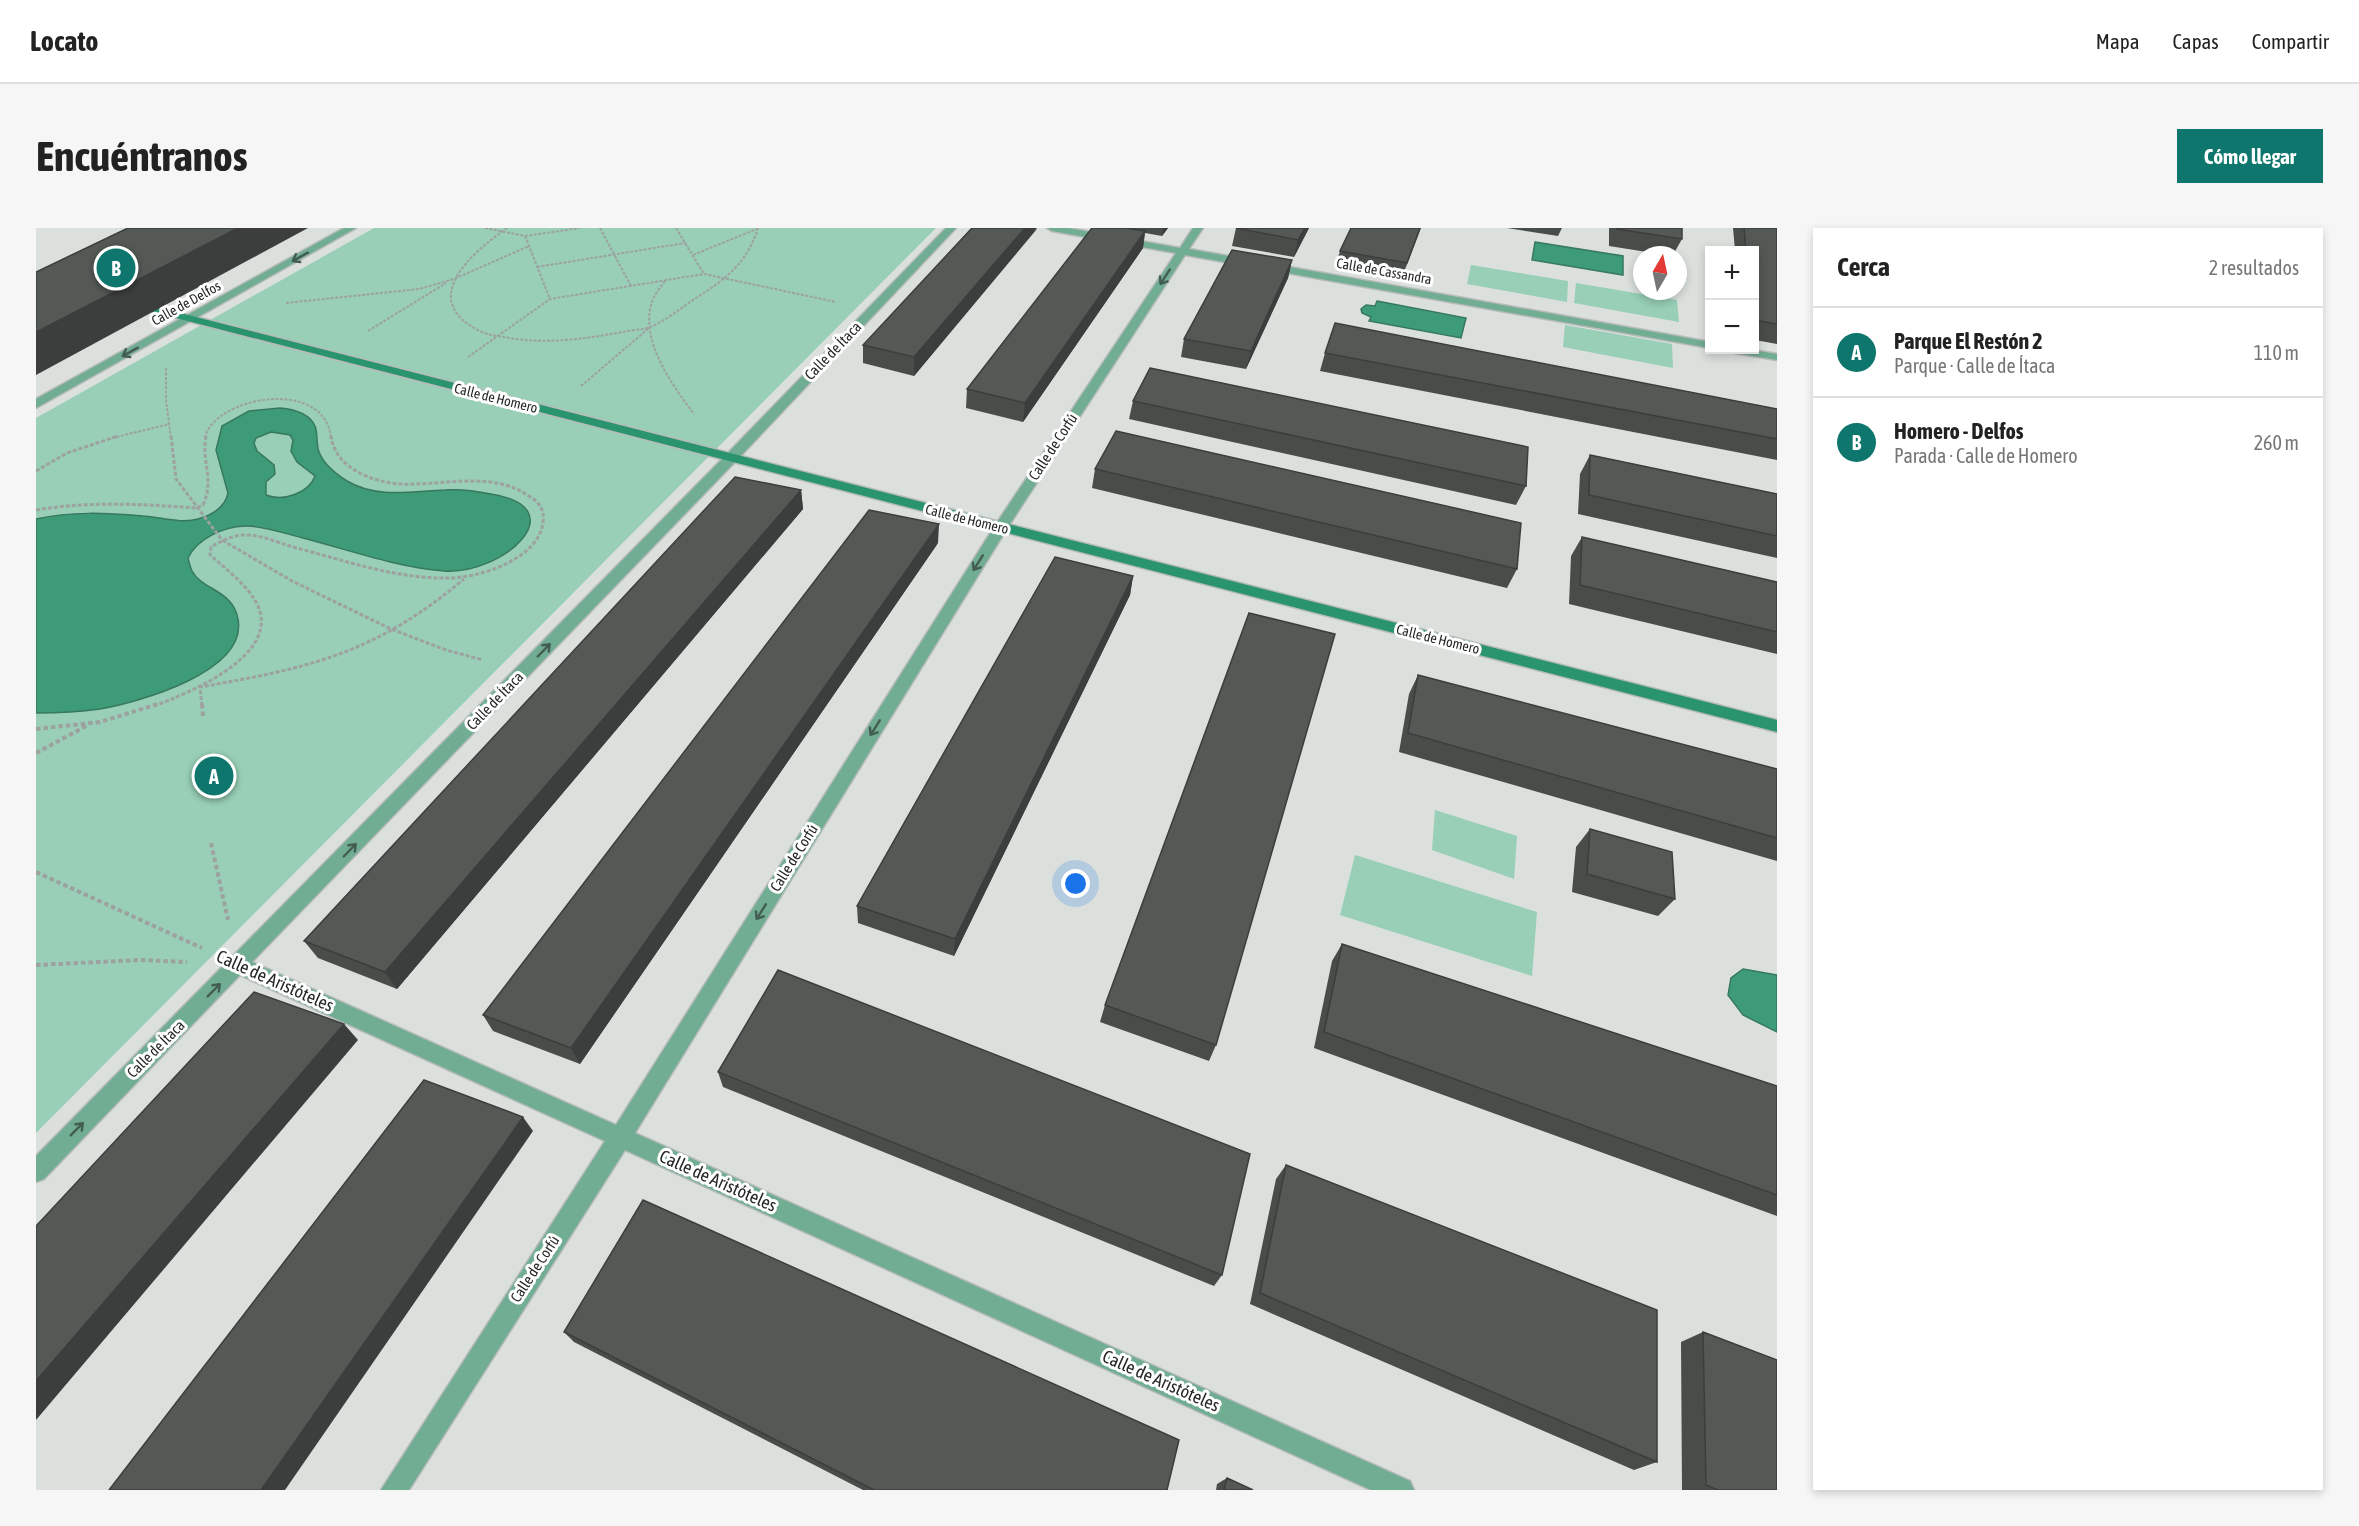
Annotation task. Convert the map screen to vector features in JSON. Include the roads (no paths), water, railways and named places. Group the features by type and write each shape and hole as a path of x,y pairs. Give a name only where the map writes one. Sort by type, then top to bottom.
{"street":[{"name":"Calle de Delfos","path":"36,404 351,228"},
{"name":"Calle de Ítaca","path":"36,1171 730,459 951,228"},
{"name":"Calle de Cassandra","path":"1052,228 1705,344"},
{"name":"Calle de Corfú","path":"394,1490 621,1136 1001,527 1198,228"},
{"name":"Calle de Homero","path":"157,310 730,459 1777,726"},
{"path":"1759,354 1777,357"},
{"name":"Calle de Aristóteles","path":"239,964 1401,1490"}],"place":[{"name":"Homero - Delfos","path":"116,268"},
{"name":"Parque El Restón 2","path":"214,776"}]}
